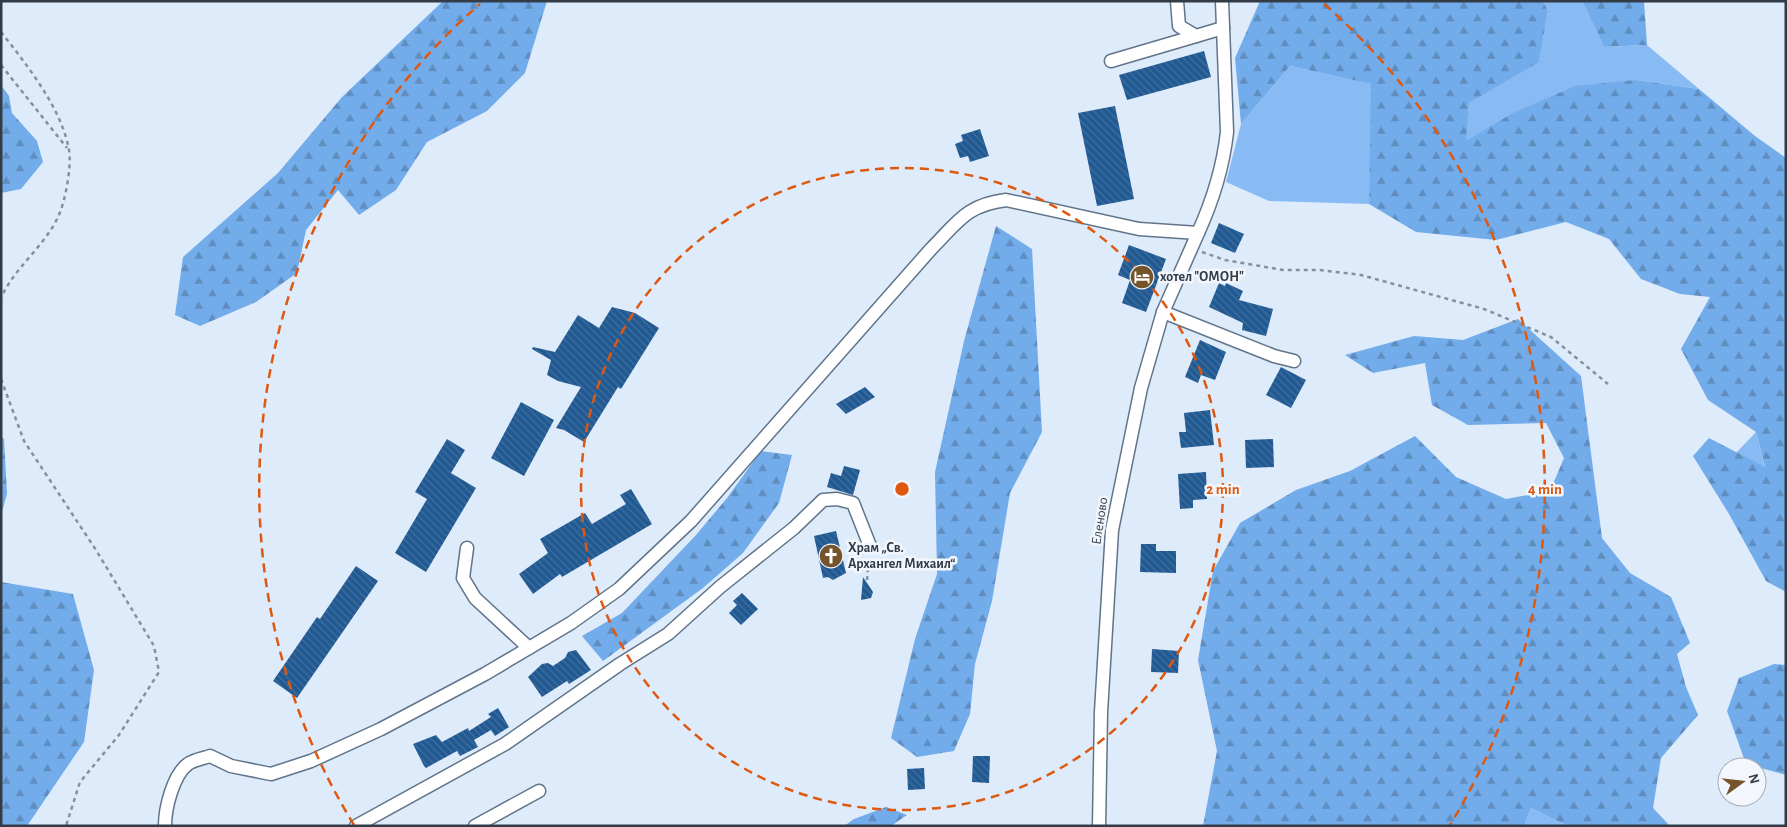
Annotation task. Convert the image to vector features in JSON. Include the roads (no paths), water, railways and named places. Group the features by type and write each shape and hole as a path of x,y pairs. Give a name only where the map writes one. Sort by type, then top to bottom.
{"street":[{"path":"1177,1 1179,26 1196,36"},
{"name":"Еленово","path":"1099,826 1101,712 1112,530 1141,388 1162,312 1211,204 1225,150 1227,132 1222,1"},
{"path":"1111,61 1223,28"},
{"path":"165,826 165,814 170,791 188,764 210,756 231,766 271,774 311,761 381,730 529,648 620,589 691,521 931,249 966,213 984,203 1006,200 1139,229 1198,233"},
{"path":"1162,312 1274,356 1294,361"},
{"path":"356,826 505,744 620,664 668,634 720,587 794,528 823,500 837,498 853,503 870,546"},
{"path":"466,548 463,578 475,598 529,648"},
{"path":"475,826 539,791"}],"place":[{"name":"хотел \"ОМОН\"","path":"1142,277"},
{"name":"Храм „Св. Архангел Михаил“","path":"831,556"}]}
